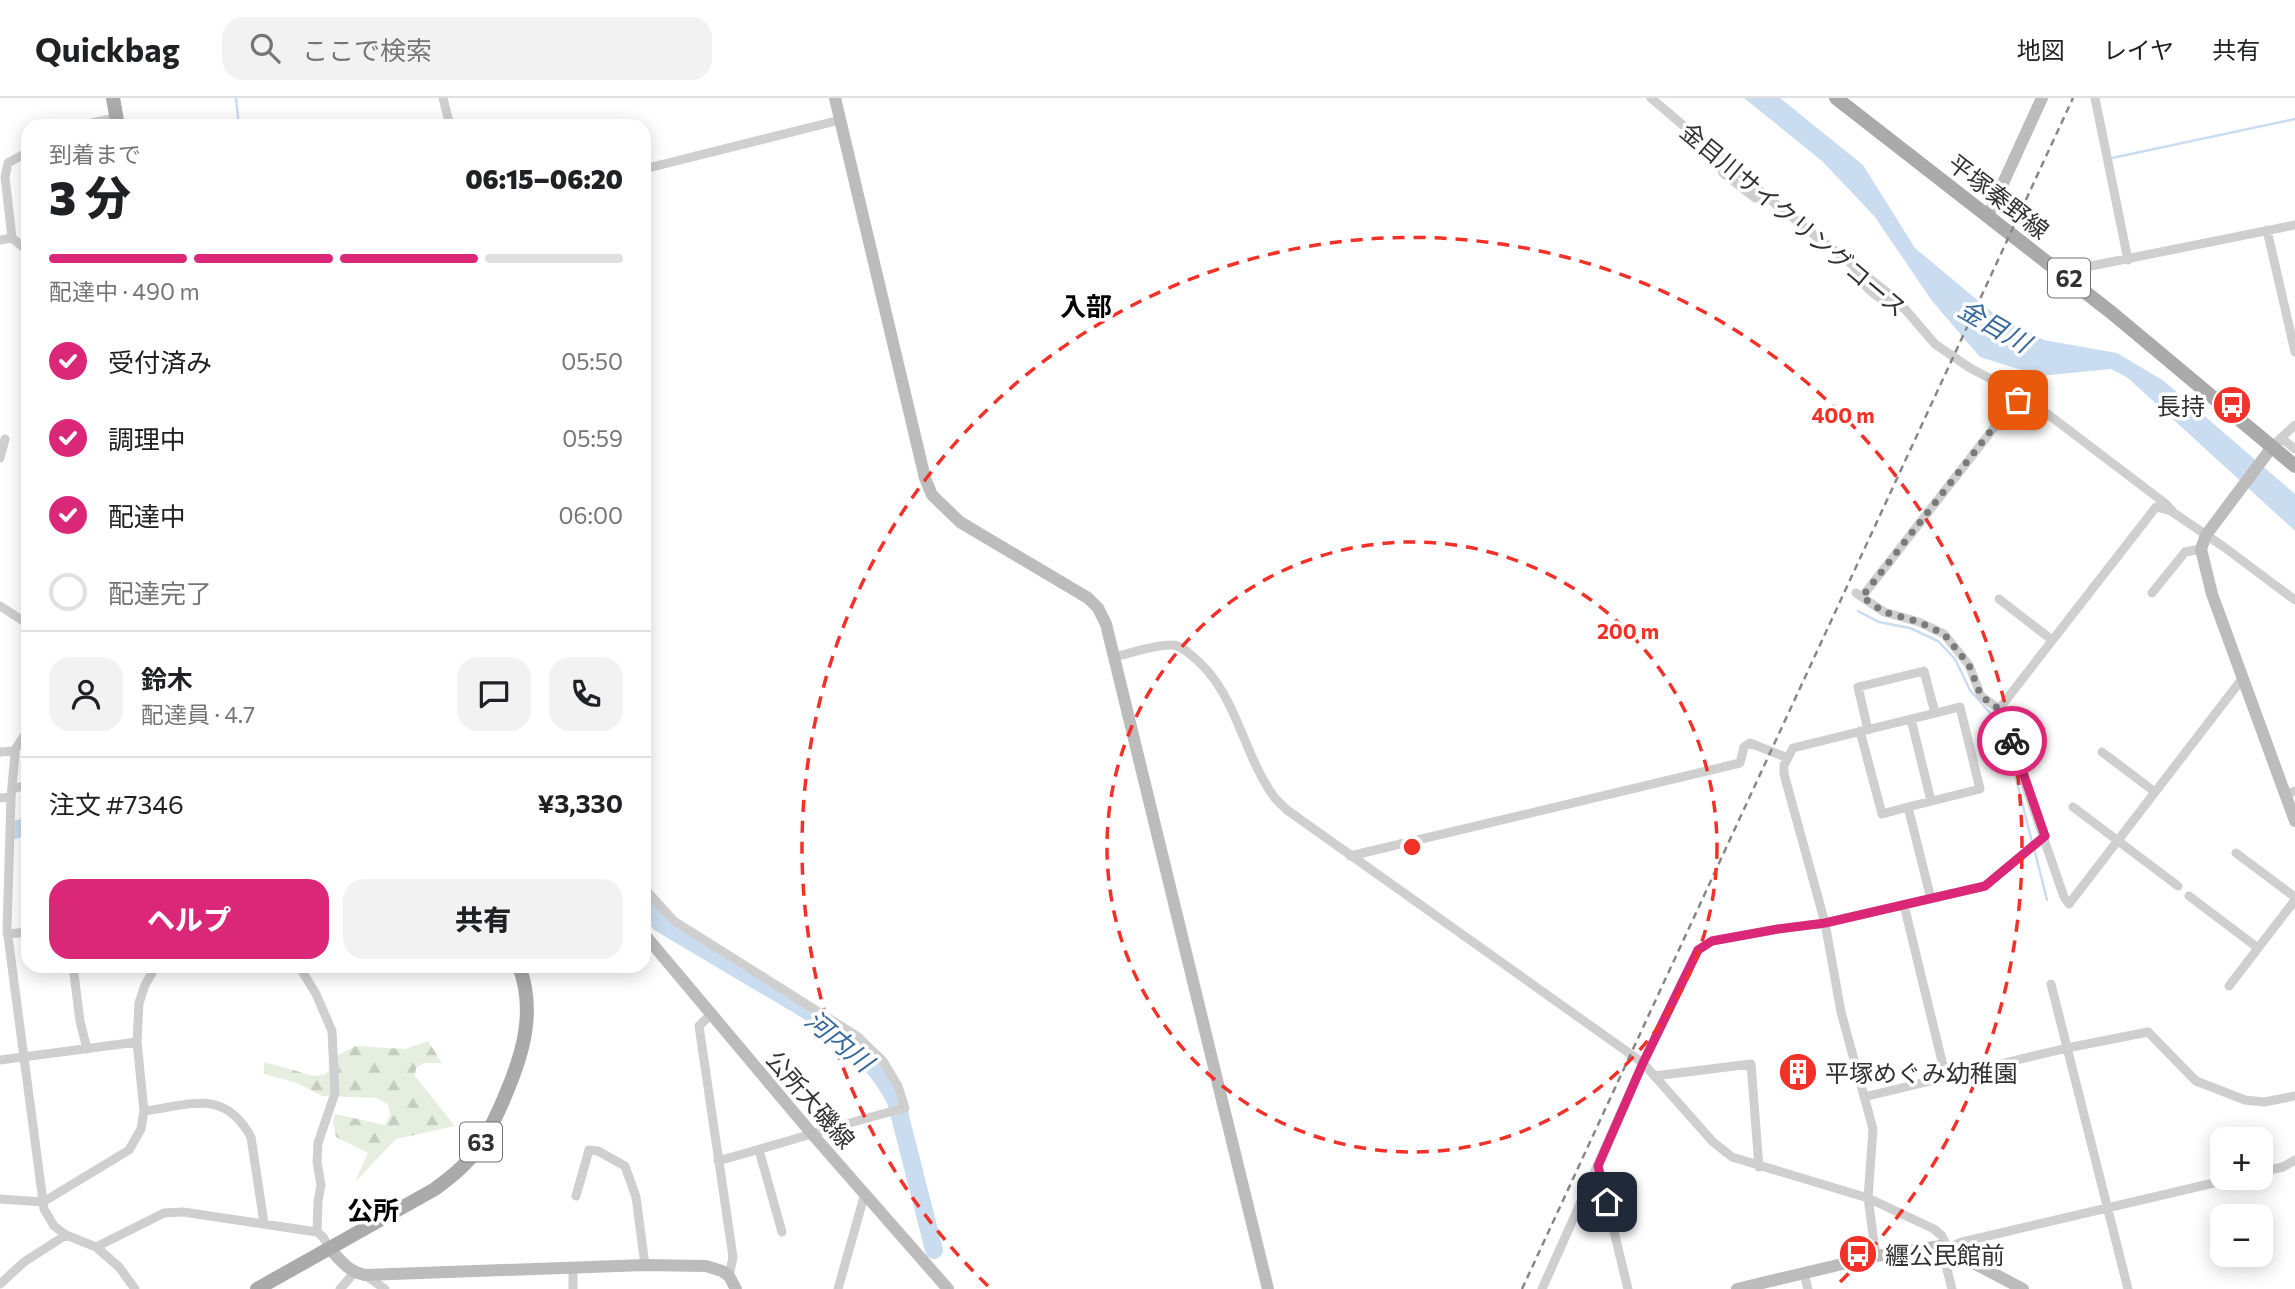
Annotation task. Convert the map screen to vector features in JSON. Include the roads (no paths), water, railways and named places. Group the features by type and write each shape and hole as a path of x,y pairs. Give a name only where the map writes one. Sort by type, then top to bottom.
{"main road":[{"path":"114,98 117,119"},
{"name":"平塚秦野線","path":"1836,98 2276,442 2295,466"},
{"name":"63","path":"257,1289 435,1189 472,1157 493,1125 521,1055 526,1034 528,1000 521,973"}],"street":[{"path":"443,98 448,119"},
{"path":"835,98 925,478 932,495 960,522 1088,598 1098,608 1106,624 1268,1289"},
{"name":"金目川サイクリングコース","path":"1651,98 1722,157 1720,163 1723,173 1755,198 1768,197 1854,266 1857,276 1874,294 1896,307 1904,308 1935,344 1970,368 2016,390 2123,470 2173,512 2208,532"},
{"path":"1988,216 2042,98"},
{"path":"2095,98 2128,260"},
{"path":"651,167 840,120"},
{"path":"21,156 8,163 3,195 12,238 21,245"},
{"path":"2063,274 2081,268 2295,225"},
{"path":"2267,230 2295,348"},
{"path":"0,240 12,238"},
{"path":"2044,412 2018,400 2014,401 1859,595 1884,612 1919,622 1944,634 1969,665 1981,696 1999,709 2064,897 2069,904 2242,680"},
{"path":"2295,425 2276,442 2208,532 2201,549 2212,594 2242,680 2290,793 2295,821"},
{"path":"0,458 5,439"},
{"path":"2276,442 2295,449"},
{"path":"1999,709 2156,507 2173,512"},
{"path":"2208,532 2295,600"},
{"path":"2152,593 2185,552 2201,549"},
{"path":"1999,598 2052,640"},
{"path":"0,606 21,620"},
{"path":"1113,657 1170,645 1180,647 1194,657 1212,674 1224,693 1262,777 1273,796 1287,810 1643,1063 1713,1142 1732,1157 1868,1198 1934,1229 1942,1236 1952,1289"},
{"path":"1876,1256 1868,1198 1873,1129 1841,1012 1825,923 1784,774 1784,765 1793,748 1864,731 1935,713 1960,708 1980,789 1882,814 1864,731 1858,687 1924,671 1935,713"},
{"path":"1911,719 1931,802"},
{"path":"21,740 14,751 7,934 44,1209 54,1226 66,1235 96,1247 119,1267 135,1289"},
{"path":"1350,856 1740,763 1744,747 1750,743 1788,758"},
{"path":"0,752 14,751"},
{"path":"2102,752 2155,792"},
{"path":"0,798 21,788"},
{"path":"1908,807 1931,899"},
{"path":"2073,807 2178,886"},
{"path":"1542,1289 1643,1063 1698,950 1712,941 1825,923 1985,886 2045,836"},
{"path":"2229,986 2295,898 2236,853"},
{"path":"651,896 674,921 857,1036 883,1061 898,1086 905,1108 830,1127 813,1135 718,1161"},
{"path":"2189,896 2258,948"},
{"path":"1904,905 1946,1077"},
{"path":"7,934 21,933"},
{"name":"公所大磯線","path":"651,942 813,1135 948,1289"},
{"path":"74,973 80,1021 87,1049"},
{"path":"0,1199 43,1202 130,1150 141,1129 144,1111 137,1042 139,1003 152,973"},
{"path":"303,973 316,993 332,1031 335,1093 317,1143 321,1185 317,1233"},
{"path":"2051,984 2128,1289"},
{"path":"711,1014 699,1026 733,1257 729,1276"},
{"path":"1864,1097 2067,1048 2148,1032 2196,1081 2245,1100 2264,1102 2295,1096"},
{"path":"0,1060 137,1042"},
{"path":"1654,1076 1751,1064 1759,1167"},
{"path":"144,1111 212,1102 223,1106 245,1126 251,1137 264,1223"},
{"path":"576,1196 589,1150 598,1151 625,1166 636,1198 645,1265"},
{"path":"759,1150 782,1232"},
{"path":"2273,1169 2295,1160"},
{"path":"1598,1166 1628,1289"},
{"path":"1737,1289 1876,1256 1944,1247 2210,1184"},
{"path":"838,1289 865,1193"},
{"path":"96,1247 164,1213 183,1212 264,1223 317,1233 323,1237 330,1249 360,1274 385,1289"},
{"path":"0,1284 24,1262 66,1235"},
{"path":"1944,1247 2023,1289"},
{"path":"340,1289 360,1274 645,1265 706,1266 729,1276 736,1289"},
{"path":"573,1267 573,1289"},
{"path":"1804,1274 1808,1289"}],"water":[{"name":"金目川","path":"1744,98 1780,98 1863,165 1915,248 2000,319 2044,340 2117,353 2164,381 2295,494 2295,531 2128,378 2111,369 2040,376 1980,357 1932,301 1875,217 1822,161"}],"waterway":[{"path":"236,98 238,119"},
{"path":"2112,158 2295,119"},
{"path":"1858,611 1879,622 1910,628 1938,641 1955,659 1970,690 1991,714 2013,766 2032,842"},
{"name":"河内川","path":"15,830 21,828"},
{"path":"2034,848 2047,900"},
{"name":"河内川","path":"651,913 660,923 820,1019 870,1062 896,1101 934,1250"}],"railway":[{"path":"1522,1289 2073,98"}],"place":[{"name":"長持","path":"2232,405"},
{"name":"平塚めぐみ幼稚園","path":"1798,1072"},
{"name":"纒公民館前","path":"1858,1254"}],"district":[{"name":"入部","path":"1086,305"},
{"name":"公所","path":"373,1209"}]}
